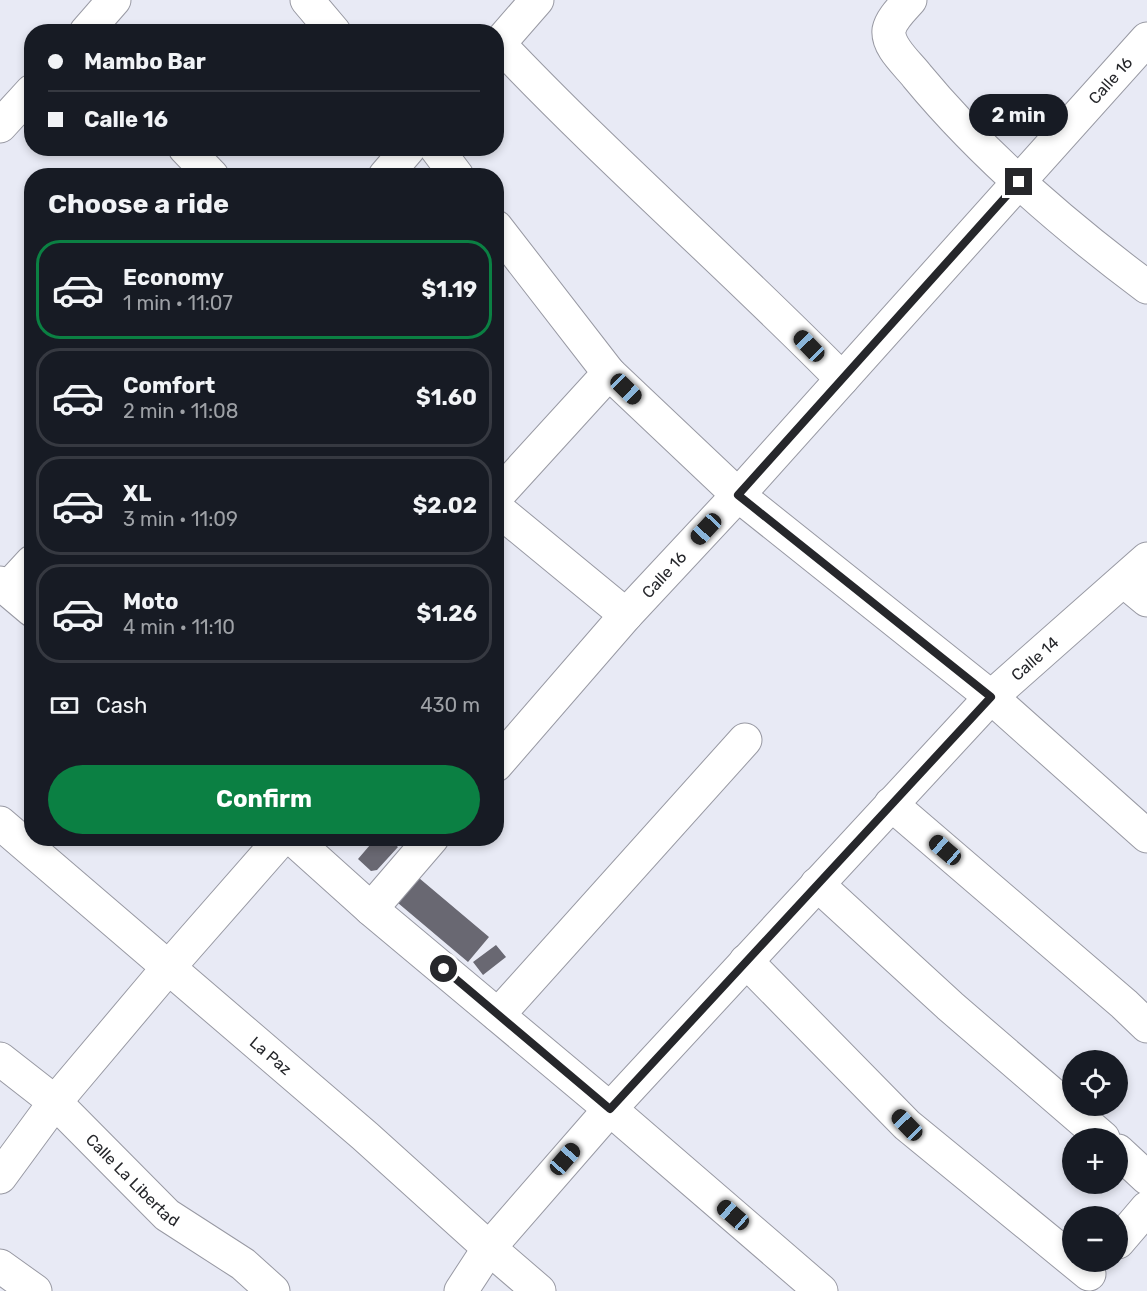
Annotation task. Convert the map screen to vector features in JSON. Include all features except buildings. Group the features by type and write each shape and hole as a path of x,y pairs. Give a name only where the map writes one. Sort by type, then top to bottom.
{"street":[{"path":"93,24 114,0"},
{"path":"306,0 327,24"},
{"path":"504,39 537,0"},
{"path":"910,0 889,31 893,47 946,111 1019,182 1089,243 1147,287"},
{"name":"Calle 16","path":"504,756 626,615 738,495 1147,39"},
{"path":"504,52 842,379"},
{"path":"0,126 24,100"},
{"path":"193,156 204,168"},
{"path":"392,168 402,156"},
{"path":"504,237 609,374 738,495 991,697 1147,836"},
{"path":"504,489 609,374"},
{"path":"504,515 626,615"},
{"path":"24,569 3,586 24,603"},
{"name":"Calle 14","path":"461,1291 489,1248 610,1109 991,697 1139,580"},
{"path":"498,1015 745,740"},
{"path":"891,804 1147,1026"},
{"name":"La Paz","path":"2,830 364,1136 539,1291"},
{"path":"0,1176 55,1102 275,846"},
{"path":"301,846 371,909 610,1109 821,1291"},
{"path":"371,909 425,846"},
{"path":"817,884 950,1006 1091,1128"},
{"path":"746,961 907,1125 1088,1276"},
{"name":"Calle La Libertad","path":"0,1059 55,1102 167,1215 243,1264 273,1291"},
{"path":"1128,1160 1147,1178"},
{"path":"1128,1230 1147,1208"},
{"path":"0,1266 35,1291"}],"route":[{"path":"444,969 610,1109 991,697 738,495 1019,182"}]}
